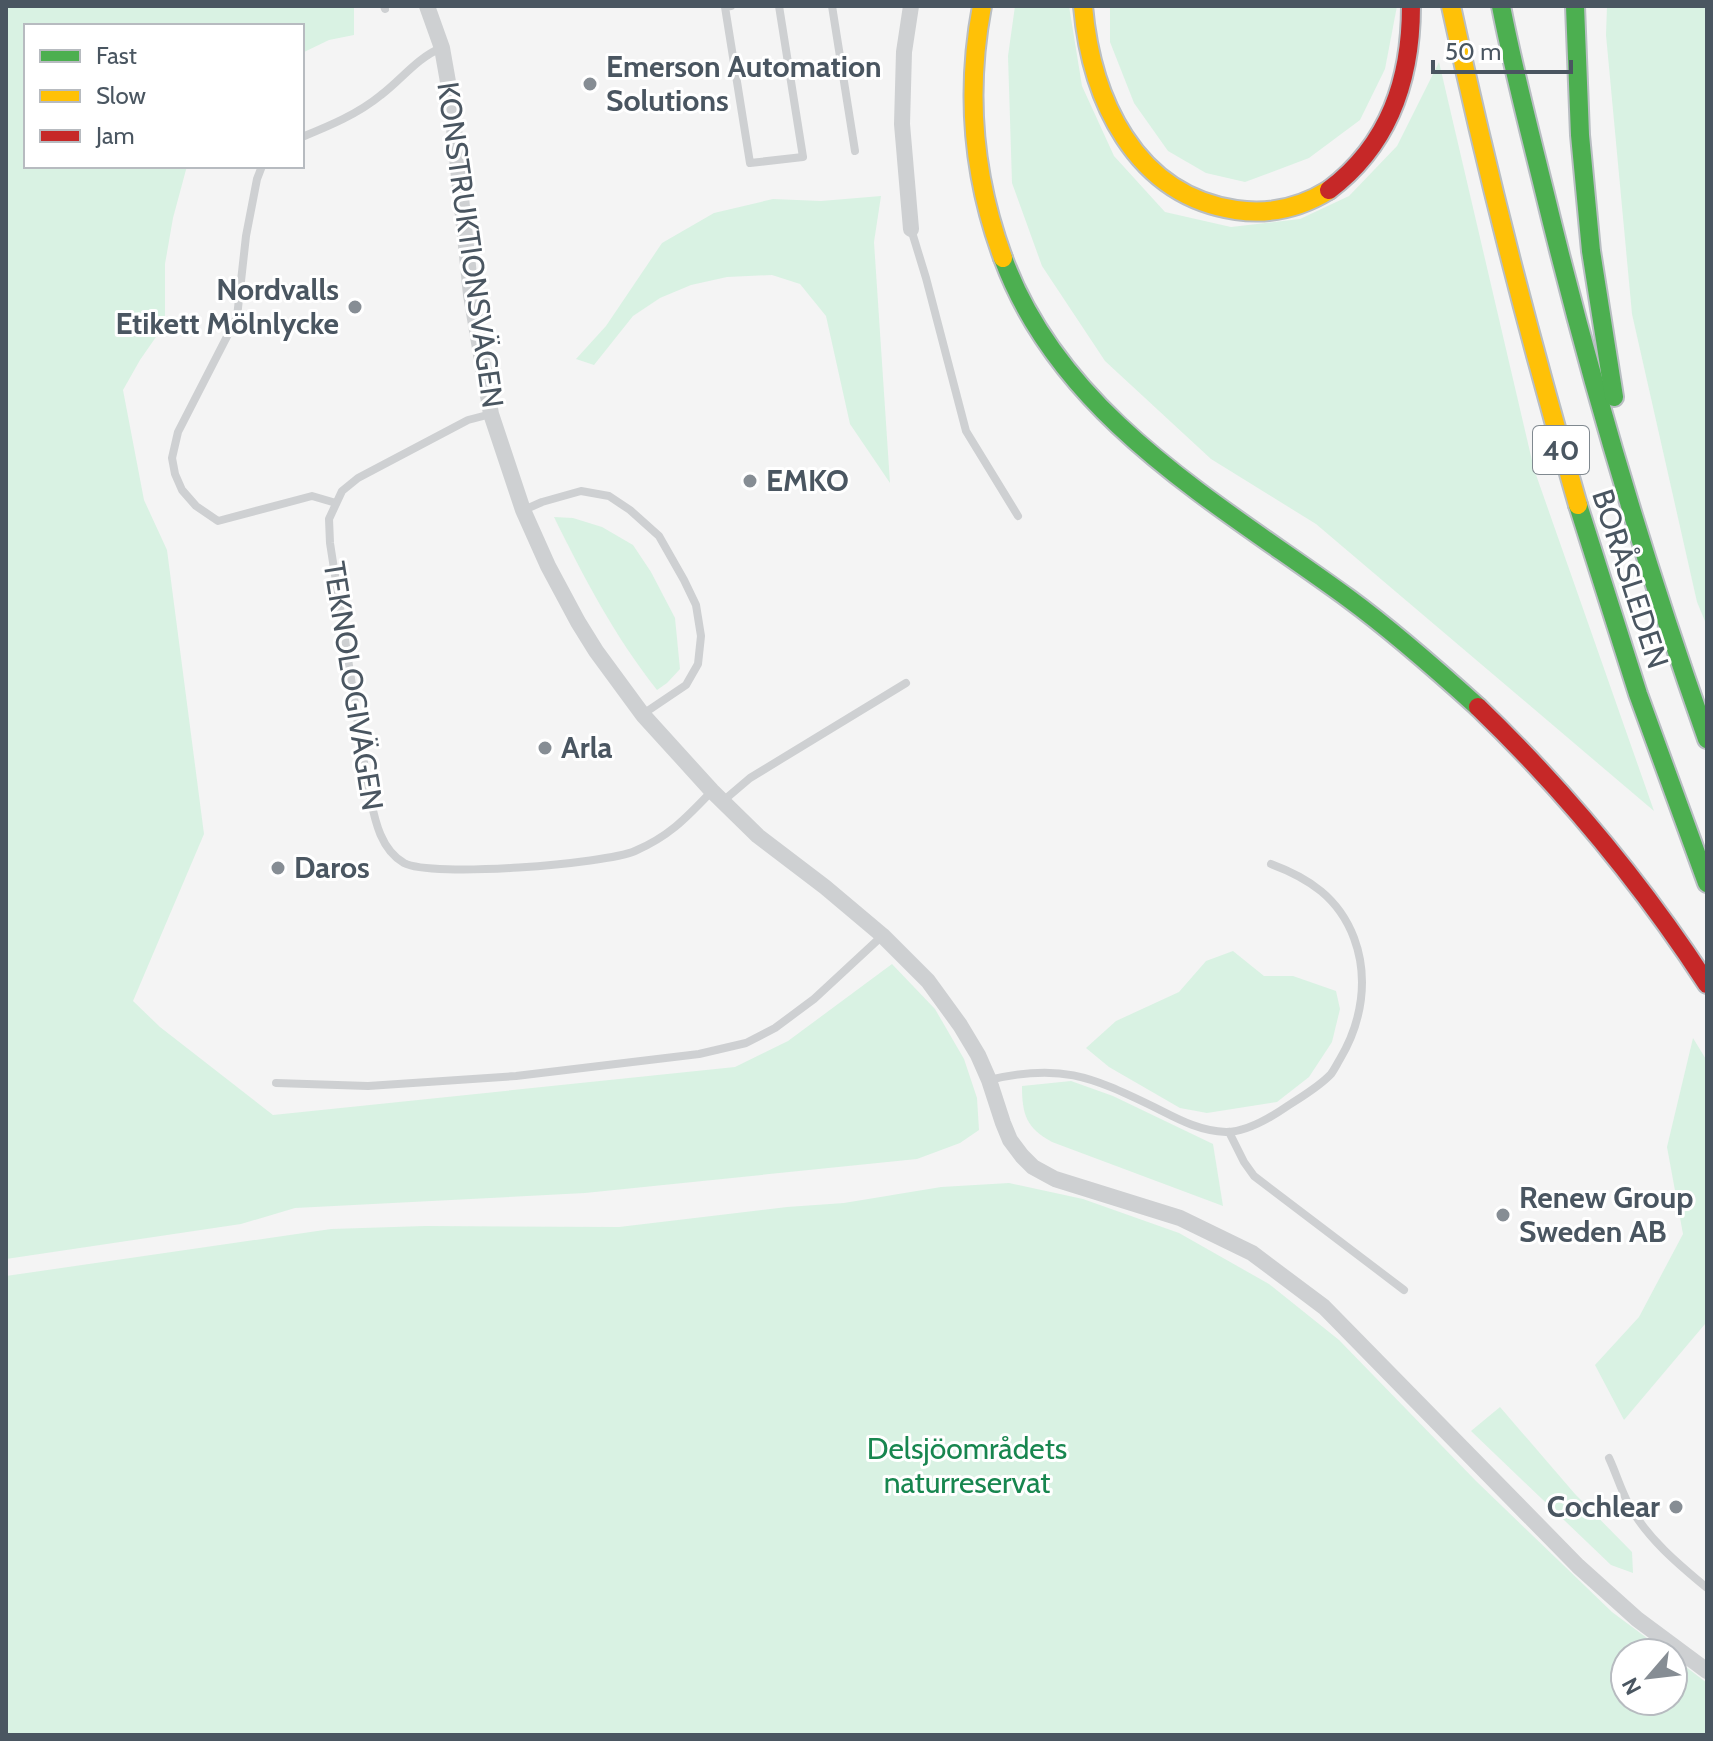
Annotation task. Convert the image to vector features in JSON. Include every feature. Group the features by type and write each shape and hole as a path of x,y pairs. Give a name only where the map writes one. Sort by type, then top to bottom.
{"highway":[{"path":"982,6 974,42 971,99 976,156 987,209 1001,253 1022,303 1048,344 1082,387 1168,467 1349,599 1440,673 1502,730 1561,790 1622,862 1677,936 1707,984"},
{"path":"1083,6 1088,49 1097,80 1125,137 1140,159 1160,177 1211,205 1267,212 1289,208 1338,184 1376,141 1393,110 1405,73 1411,6"},
{"name":"BORÅSLEDEN","path":"1451,6 1516,286 1572,486 1634,684 1707,883"},
{"name":"BORÅSLEDEN","path":"1501,6 1564,275 1631,508 1680,665 1707,739"},
{"path":"1575,6 1580,135 1591,251 1631,508"}],"street":[{"name":"KONSTRUKTIONSVÄGEN","path":"427,6 442,48 451,99 471,295 491,414 523,510 548,566 596,651 643,715 758,836 882,935 928,981 978,1055 1010,1140 1033,1167 1055,1179 1180,1218 1252,1253 1324,1307 1578,1566 1637,1619 1707,1671"},
{"path":"911,6 904,52 902,124 911,229"}],"lane":[{"path":"731,6 725,7 750,163 803,157 779,6"},
{"path":"832,6 855,151"},
{"path":"304,136 337,122 380,97 426,55 442,48"},
{"path":"261,168 246,236 237,317 178,432 172,458 182,490 196,506 218,521 312,496 336,503 342,491 358,478 468,420 491,414"},
{"path":"911,229 966,431 1018,516"},
{"path":"523,510 581,491 609,496 659,536 696,605 701,636 698,664 686,685 643,715"},
{"name":"TEKNOLOGIVÄGEN","path":"336,503 329,519 330,543 368,788 377,827 388,849 404,863 423,869 461,870 572,863 633,852 675,829 718,796 906,683"},
{"path":"989,1080 1032,1072 1078,1075 1193,1127 1229,1132 1247,1128 1308,1093 1331,1074 1351,1040 1364,982 1361,957 1351,930 1334,904 1296,873 1271,864"},
{"path":"276,1083 368,1086 516,1076 715,1051 746,1043 775,1028 814,999 882,935"},
{"path":"1229,1132 1254,1176 1404,1290"},
{"path":"1609,1458 1629,1505 1651,1536 1707,1588"}],"green space":[{"path":"6,6 354,6 354,35 329,40 304,52 304,24 24,24 24,168 186,168 165,264 165,324 123,390 144,500 167,550 204,834 133,1001 160,1027 273,1115 735,1067 788,1041 892,964 935,1009 964,1059 977,1098 979,1130 960,1143 917,1159 585,1193 295,1208 241,1224 6,1259"},
{"path":"1015,6 1069,6 1082,86 1114,156 1165,212 1231,227 1300,219 1349,196 1397,146 1439,62 1534,469 1654,811 1316,524 1211,459 1105,361 1042,266 1012,183 1008,56"},
{"path":"1110,6 1397,6 1385,69 1360,120 1309,158 1245,182 1206,173 1168,151 1134,103 1110,42"},
{"path":"1607,6 1707,6 1707,626 1697,602 1632,314 1606,35"},
{"path":"881,196 874,242 890,483 850,424 826,316 800,284 772,275 727,277 691,285 660,298 633,316 594,365 576,359 606,326 662,243 714,213 773,199 821,201"},
{"path":"554,517 573,518 602,527 633,545 651,572 675,618 680,669 657,690 601,606"},
{"path":"1233,951 1264,976 1293,976 1336,991 1340,1009 1332,1042 1309,1077 1277,1102 1207,1113 1180,1108 1109,1067 1086,1048 1116,1021 1179,992 1206,961"},
{"path":"1693,1038 1707,1061 1707,1325 1624,1420 1595,1365 1639,1317 1683,1234 1667,1147"},
{"path":"1071,1081 1113,1096 1213,1144 1223,1206 1052,1142 1036,1131 1027,1119 1022,1086"},
{"name":"Delsjöområdets naturreservat","path":"1009,1183 1083,1199 1179,1233 1269,1284 1339,1340 1476,1481 1612,1612 1646,1637 1609,1637 1609,1717 1689,1717 1689,1669 1707,1683 1707,1735 6,1735 6,1276 331,1229 619,1227 844,1203 941,1187"},
{"path":"1500,1407 1575,1494 1632,1552 1633,1573 1611,1565 1471,1431"}],"traffic: fast":[{"path":"1501,6 1561,260 1598,398 1639,535 1707,739"},
{"path":"1575,6 1580,135 1591,251 1614,397"},
{"path":"1003,258 1029,314 1063,365 1103,410 1148,452 1197,491 1348,598 1478,707"},
{"path":"1578,505 1638,694 1707,883"}],"traffic: slow":[{"path":"982,6 974,70 975,134 985,196 1003,258"},
{"path":"1083,6 1096,75 1108,107 1124,137 1145,163 1170,185 1200,201 1236,210 1261,212 1284,209 1329,190"},
{"path":"1451,6 1510,257 1578,505"}],"traffic: jam":[{"path":"1329,190 1368,152 1393,108 1407,59 1411,6"},
{"path":"1478,707 1600,839 1655,909 1707,984"}],"place":[{"name":"Emerson Automation Solutions","path":"590,84"},
{"name":"Nordvalls Etikett Mölnlycke","path":"355,307"},
{"name":"EMKO","path":"750,481"},
{"name":"Arla","path":"545,748"},
{"name":"Daros","path":"278,868"},
{"name":"Renew Group Sweden AB","path":"1503,1215"},
{"name":"Cochlear","path":"1676,1507"}]}
